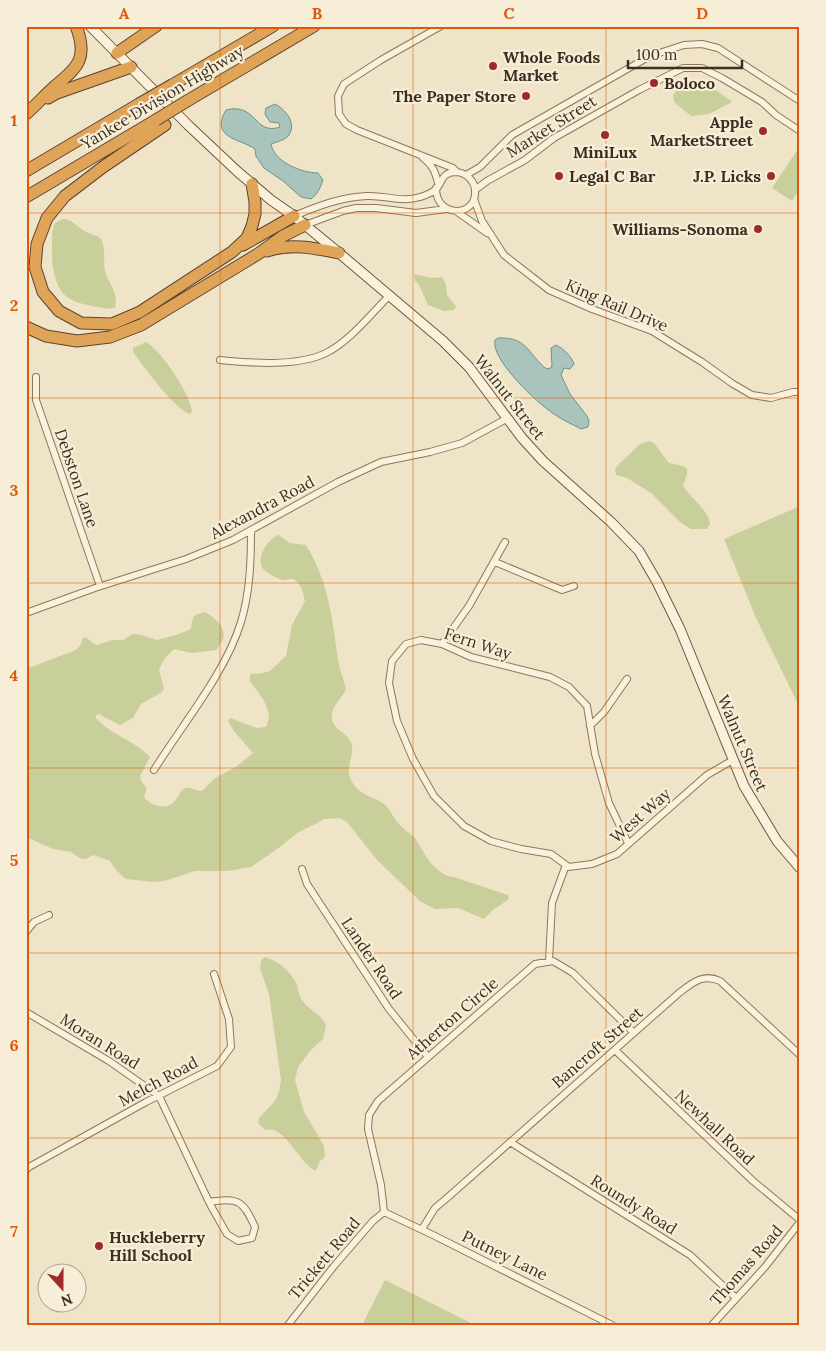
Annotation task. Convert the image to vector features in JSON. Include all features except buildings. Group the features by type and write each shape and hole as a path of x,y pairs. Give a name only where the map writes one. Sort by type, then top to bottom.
{"highway":[{"path":"30,110 68,77 78,62 82,48 76,26"},
{"path":"117,53 156,26"},
{"name":"Yankee Division Highway","path":"26,171 273,26"},
{"name":"Yankee Division Highway","path":"26,197 161,122 182,104 314,26"},
{"path":"30,110 57,93 130,67"},
{"path":"161,122 65,196 47,218 37,244 35,268 43,292 59,311 81,322 112,324 140,312 232,252 294,216"},
{"path":"232,252 247,238 252,226 255,202 252,184"},
{"path":"26,327 46,336 77,341 110,337 141,325 258,254 283,236 305,225"},
{"path":"258,254 277,248 294,246 311,247 339,253"}],"main road":[{"name":"Walnut Street","path":"90,26 188,125 252,184 339,253 470,367 522,438 543,461 612,522 638,552 657,582 680,630 733,760 760,814 777,841 800,868"},
{"path":"95,26 101,36"}],"street":[{"path":"416,153 432,165 435,170 436,194 439,202 446,208 456,211 466,208 474,199 475,190 472,181 466,175 457,172 453,168 346,124 339,114 338,96 344,84 354,76 442,26"},
{"name":"Market Street","path":"466,175 480,167 512,135 650,56 684,45 702,44 718,48 800,101"},
{"name":"Market Street","path":"475,190 487,181 525,160 554,138 630,94 683,68 702,68 722,78 762,102 776,115 800,131"},
{"path":"294,216 339,199 368,196 405,200 421,197 437,186 443,177 449,173 457,172"},
{"name":"King Rail Drive","path":"474,199 482,221 504,255 549,290 592,309 652,331 752,395 770,398 800,392"},
{"path":"305,225 356,208 416,212 446,208"},
{"name":"King Rail Drive","path":"456,211 490,235"},
{"path":"220,360 245,362 293,361 312,358 326,353 339,345 389,296"},
{"name":"Debston Lane","path":"36,377 36,400 100,586"},
{"name":"Alexandra Road","path":"26,613 100,586 186,559 233,540 338,482 381,462 430,452 462,442 508,418"},
{"path":"154,770 226,659 241,621 251,569 251,531"},
{"path":"442,644 469,606 505,542"},
{"path":"495,562 562,590 574,586"},
{"name":"Fern Way","path":"566,865 551,854 491,841 464,826 434,796 413,759 397,721 389,683 392,661 406,644 421,640 442,644 470,657 550,677 569,687 586,706 594,754 609,803 628,843"},
{"path":"590,726 604,712 627,678"},
{"name":"West Way","path":"566,865 592,864 617,854 708,775 733,760"},
{"path":"566,865 552,903 549,961 553,961 573,973 634,1033"},
{"name":"Lander Road","path":"302,869 307,884 389,1009 428,1057"},
{"path":"26,932 34,922 49,915"},
{"name":"Atherton Circle","path":"384,1212 381,1185 368,1129 369,1114 378,1101 535,964 549,961"},
{"name":"Melch Road","path":"26,1170 54,1153 217,1066 231,1047 228,1019 214,974"},
{"name":"Bancroft Street","path":"422,1229 435,1208 691,984 705,977 720,981 800,1055"},
{"name":"Moran Road","path":"26,1012 109,1061 159,1096 209,1202 227,1234 238,1241 252,1238 255,1227 247,1210 237,1201 225,1199 209,1202"},
{"name":"Newhall Road","path":"615,1050 753,1181 800,1221"},
{"name":"Roundy Road","path":"510,1142 690,1255 736,1298"},
{"name":"Putney Lane","path":"384,1212 422,1229 612,1325"},
{"name":"Trickett Road","path":"288,1325 373,1221 384,1212"},
{"name":"Thomas Road","path":"712,1325 765,1267 800,1221"}],"green space":[{"path":"690,82 707,86 732,102 709,114 691,116 674,102 673,95 681,84"},
{"path":"798,149 800,150 800,189 792,201 772,188"},
{"path":"63,219 71,221 87,233 98,236 101,239 105,271 116,298 115,308 109,309 75,302 60,289 53,267 52,234 55,223"},
{"path":"414,274 431,278 442,277 446,284 447,295 456,306 454,310 444,311 428,305 419,285 415,281"},
{"path":"146,342 167,363 181,385 191,405 192,412 190,414 168,397 133,352 133,348"},
{"path":"649,441 654,443 669,463 683,466 687,469 683,485 709,518 710,524 707,529 691,529 680,522 651,493 627,478 616,475 615,469 617,466 640,444"},
{"path":"798,507 800,510 800,708 756,618 724,539"},
{"path":"279,535 289,543 306,545 314,559 325,587 339,663 346,689 334,707 332,719 336,727 351,742 352,751 349,775 351,781 361,792 386,806 398,823 415,838 429,860 440,871 449,876 508,895 508,900 494,909 484,919 458,908 435,909 421,902 377,860 347,822 340,818 324,819 297,833 251,867 228,871 195,871 164,881 154,882 126,879 110,861 93,855 86,859 81,859 71,852 53,849 26,837 26,669 76,650 85,637 96,645 113,640 123,640 133,634 157,640 189,630 193,617 205,612 219,623 224,633 221,644 216,650 191,653 174,649 165,658 159,669 164,689 141,704 133,718 120,725 100,714 96,715 96,718 102,724 137,746 150,757 140,776 141,781 147,788 144,797 150,802 157,806 166,806 173,803 186,788 202,791 215,778 236,767 253,753 233,730 228,721 230,718 257,728 266,727 269,714 265,702 250,681 250,674 270,671 286,656 292,625 305,601 301,587 295,580 279,579 261,566 261,555 271,540"},
{"path":"264,957 278,963 289,973 296,983 302,1000 322,1018 326,1026 323,1039 311,1050 298,1067 295,1080 304,1112 324,1146 325,1156 320,1161 316,1171 305,1163 279,1132 265,1130 258,1123 259,1118 275,1101 281,1080 269,994 260,968"},
{"path":"385,1280 475,1325 362,1325"}],"water":[{"path":"275,104 283,109 289,117 292,126 288,137 271,144 273,150 283,161 297,169 318,173 323,180 317,193 311,199 301,197 264,168 256,156 255,149 229,136 221,126 226,110 236,109 250,114 265,127 271,129 280,127 279,123 270,122 265,114 266,108"},
{"path":"498,338 508,338 521,343 545,368 549,369 552,366 551,348 556,345 567,353 574,364 570,369 564,368 561,375 570,394 587,416 589,421 588,427 581,429 560,418 527,391 507,369 500,358 495,348 495,340"}],"place":[{"name":"Whole Foods Market","path":"493,66"},
{"name":"Boloco","path":"654,83"},
{"name":"The Paper Store","path":"526,96"},
{"name":"Apple MarketStreet","path":"763,131"},
{"name":"MiniLux","path":"605,135"},
{"name":"Legal C Bar","path":"559,176"},
{"name":"J.P. Licks","path":"771,176"},
{"name":"Williams-Sonoma","path":"758,229"},
{"name":"Huckleberry Hill School","path":"99,1246"}]}
